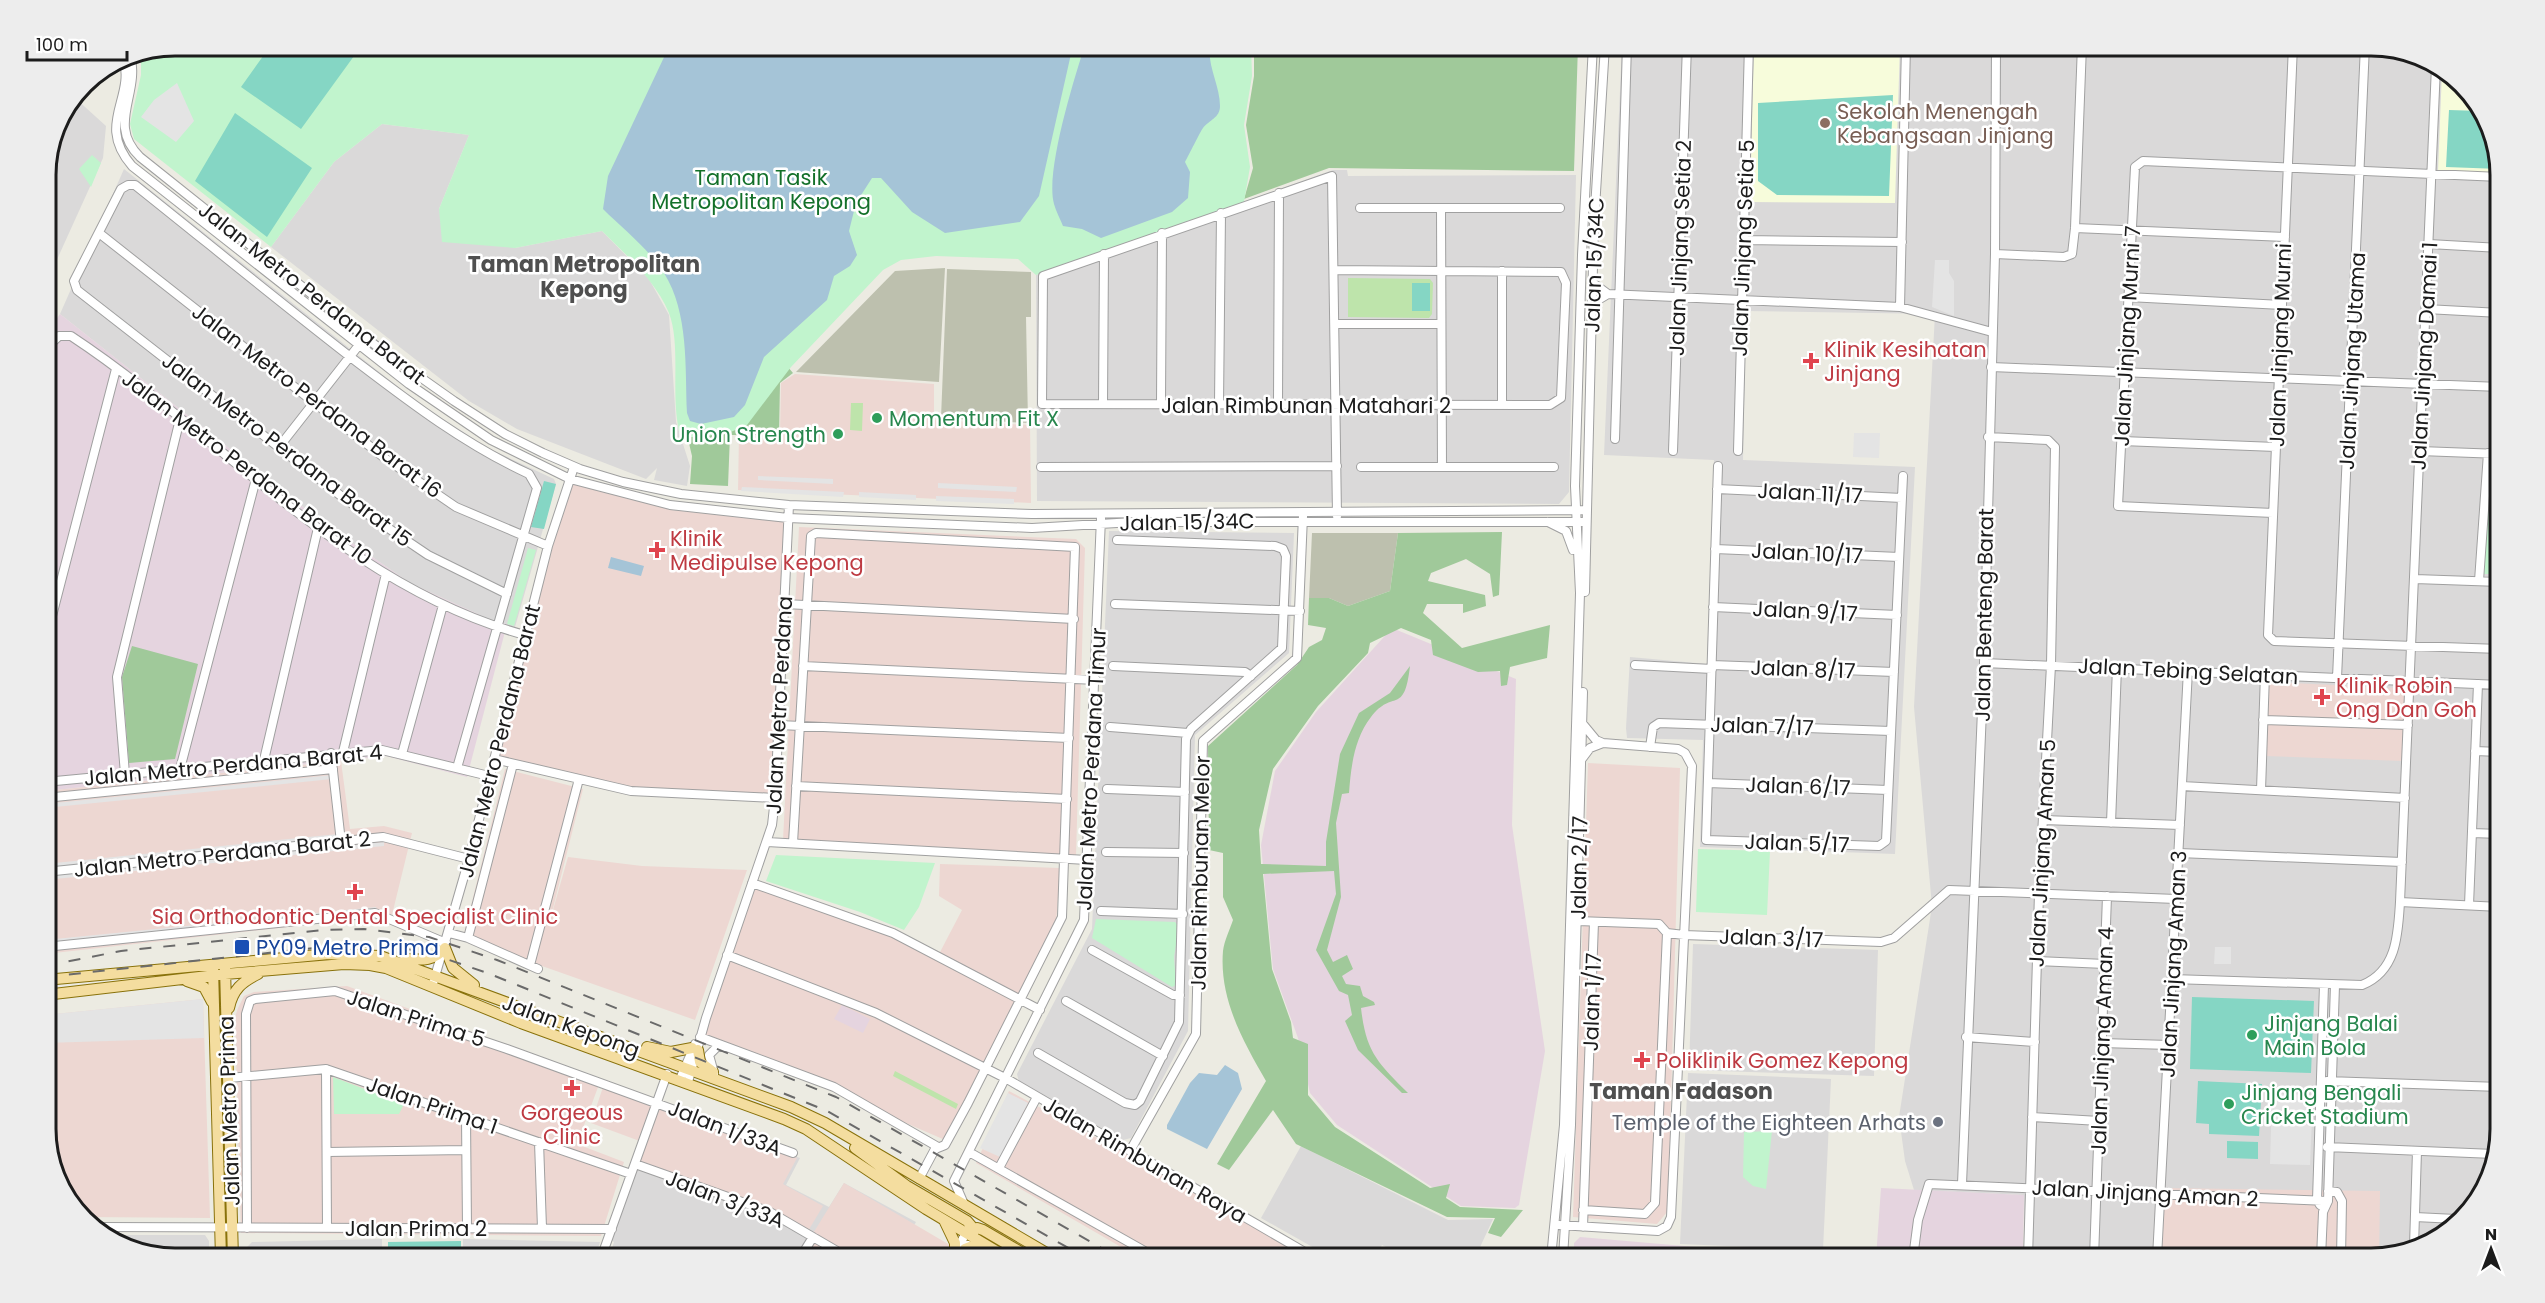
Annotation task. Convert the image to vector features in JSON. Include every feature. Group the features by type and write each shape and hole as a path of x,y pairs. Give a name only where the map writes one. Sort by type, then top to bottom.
{"main road":[{"path":"392,958 428,960 439,955 445,946"},
{"path":"445,946 453,968 491,997"},
{"name":"Jalan Kepong","path":"56,994 179,980 213,971 329,954 392,958 491,997 791,1107 825,1123 1038,1248"},
{"name":"Jalan Kepong","path":"225,969 263,972 344,964 386,968 520,1023 667,1074 806,1129 992,1248"},
{"name":"Jalan Metro Prima","path":"225,969 233,1248"},
{"name":"Jalan Kepong","path":"56,979 213,971"},
{"name":"Jalan Metro Prima","path":"213,971 221,1248"},
{"path":"227,1017 231,998 237,988 243,982 263,972"},
{"path":"179,980 204,987 212,999 215,1017"},
{"path":"580,1030 671,1052 695,1049 700,1062 734,1085"},
{"path":"825,1123 890,1174 967,1221 970,1233 983,1230 1014,1248"},
{"path":"944,1219 956,1248"},
{"path":"970,1248 978,1244 992,1248"}],"street":[{"name":"Jalan 15/34C","path":"1576,511 1582,255 1592,56"},
{"name":"Jalan 15/34C","path":"570,479 670,505 788,518 1032,528 1100,523 1546,516 1586,510 1594,225 1604,56"},
{"path":"1615,439 1627,56"},
{"name":"Jalan Jinjang Setia 2","path":"1673,451 1687,56"},
{"name":"Jalan Jinjang Setia 5","path":"1738,451 1749,56"},
{"path":"1900,307 1905,56"},
{"name":"Jalan Benteng Barat","path":"1962,1184 1966,1037 1975,890 1984,663 1988,437 1995,255 1996,56"},
{"path":"1995,255 2064,257 2072,254 2082,56"},
{"name":"Jalan Jinjang Murni","path":"2293,56 2268,635 2274,641 2338,644"},
{"name":"Jalan Jinjang Utama","path":"2337,678 2365,56"},
{"path":"123,67 124,80 116,124 116,138 121,153 130,148 123,125 133,83 131,64"},
{"name":"Jalan Jinjang Damai 1","path":"2410,682 2436,75"},
{"name":"Jalan Metro Perdana Barat","path":"130,148 338,316 428,384 505,434 574,466 548,546 469,858 432,987"},
{"name":"Jalan Metro Perdana Barat","path":"121,153 132,166 409,384 491,440 570,479"},
{"name":"Jalan Jinjang Murni 7","path":"2273,513 2118,506 2135,167 2143,161 2288,168"},
{"path":"2288,168 2489,177"},
{"path":"1102,404 1104,254 1329,176 1334,179 1338,521"},
{"path":"99,233 121,189 128,185 135,185 414,406 487,455 529,474 537,488 458,768"},
{"path":"1278,404 1279,193"},
{"path":"1360,208 1560,208"},
{"path":"1441,208 1442,467"},
{"path":"1219,404 1221,213"},
{"path":"2075,228 2285,237"},
{"name":"Jalan Metro Perdana Barat 15","path":"99,233 74,281 77,290 345,499 428,555 507,594"},
{"name":"Jalan Metro Perdana Barat 16","path":"99,233 386,459 456,507 523,538 548,546"},
{"path":"1161,404 1162,233"},
{"path":"1744,240 1902,242"},
{"path":"2429,244 2489,247"},
{"name":"Jalan Rimbunan Matahari 2","path":"1104,254 1043,276 1042,404 1550,405 1556,403 1563,392 1566,283 1561,272 1502,271"},
{"path":"1335,270 1502,271 1502,405"},
{"path":"1593,283 1608,294 1619,295 1900,307 1992,332"},
{"path":"1593,303 1608,294"},
{"path":"2128,297 2282,304"},
{"path":"2426,309 2489,312"},
{"path":"1336,324 1441,324"},
{"name":"Jalan Metro Perdana Barat 10","path":"56,338 71,336 318,528 386,574 443,605 497,628 525,635"},
{"path":"279,447 359,345"},
{"path":"1991,367 2279,376 2489,386"},
{"path":"56,601 116,369"},
{"path":"125,774 117,677 180,419"},
{"name":"Jalan Jinjang Aman 5","path":"1988,437 2048,440 2055,447 2051,665 2039,893 2028,1248"},
{"path":"2122,441 2276,447"},
{"path":"2420,451 2488,453 2479,581"},
{"name":"Jalan 15/34C","path":"574,466 623,482 681,494 789,505 1032,514 1338,511 1546,516 1586,522"},
{"path":"1041,467 1337,466"},
{"path":"1708,783 1718,466"},
{"path":"1361,467 1554,467"},
{"path":"1888,790 1903,476"},
{"path":"180,769 256,479"},
{"path":"1575,486 1568,505 1546,516 1566,531 1578,566"},
{"name":"Jalan 11/17","path":"1717,489 1902,498"},
{"name":"Jalan Metro Perdana","path":"684,1081 767,842 775,798 789,505"},
{"name":"Jalan 2/17","path":"1563,1248 1571,1125 1578,921 1586,510"},
{"name":"Jalan Rimbunan Melor","path":"1130,1151 1196,1034 1203,741 1297,658 1304,511"},
{"name":"Jalan 2/17","path":"1551,1248 1564,1125 1578,566 1576,511"},
{"name":"Jalan Metro Perdana Timur","path":"957,1175 1082,926 1096,680 1101,513"},
{"path":"264,760 318,528"},
{"path":"700,1037 834,1087 938,1147 945,1145 1062,917 1077,549 1073,545 816,533 809,540 793,843"},
{"path":"1038,1053 1125,1103 1135,1105 1179,1022 1186,739 1188,733 1282,648 1286,556 1283,549 1275,546 1117,540"},
{"name":"Jalan 10/17","path":"1715,549 1899,557"},
{"path":"343,752 386,574"},
{"path":"2415,579 2489,581"},
{"path":"785,604 1074,619"},
{"path":"1114,604 1300,611"},
{"path":"402,754 443,605"},
{"name":"Jalan 9/17","path":"1713,606 1897,615"},
{"path":"2338,644 2490,649"},
{"name":"Jalan Tebing Selatan","path":"1984,663 2490,685"},
{"name":"Jalan 8/17","path":"1635,665 1894,672"},
{"path":"803,666 1096,680"},
{"path":"1113,666 1245,672 1251,676"},
{"path":"2111,823 2117,667"},
{"name":"Jalan Jinjang Aman 3","path":"2158,1248 2188,670"},
{"path":"2260,790 2265,674"},
{"path":"2172,979 2335,985 2368,982 2387,964 2397,941 2410,682"},
{"path":"2469,905 2478,684"},
{"path":"2264,720 2408,725"},
{"path":"1552,1225 1658,1231 1667,1226 1671,1217 1692,766 1685,753 1678,749 1603,743 1596,740 1582,723"},
{"name":"Jalan 7/17","path":"1650,747 1653,727 1659,723 1891,731"},
{"path":"779,725 1070,738"},
{"path":"1110,727 1188,733"},
{"path":"1581,760 1590,748 1603,743"},
{"name":"Jalan Metro Perdana Barat 4","path":"56,781 331,753 382,750 489,776"},
{"path":"2475,751 2490,752"},
{"path":"331,753 341,842"},
{"path":"494,759 631,791 775,798"},
{"path":"468,938 513,764"},
{"path":"204,766 205,782"},
{"path":"56,797 333,769"},
{"path":"449,933 468,938 534,967 579,779"},
{"name":"Jalan 6/17","path":"1708,783 1888,790"},
{"name":"Jalan 5/17","path":"1708,783 1706,840 1879,846 1886,841 1888,790"},
{"path":"796,786 1067,799"},
{"path":"2182,786 2405,798"},
{"path":"1107,789 1185,792"},
{"path":"2044,820 2180,825"},
{"path":"2472,833 2490,834"},
{"name":"Jalan Metro Perdana Barat 2","path":"56,871 383,837 469,858"},
{"path":"767,842 1087,860"},
{"path":"1106,852 1184,853"},
{"path":"2179,852 2402,862"},
{"path":"752,884 892,933 1040,1010"},
{"name":"Jalan 3/17","path":"1578,921 1659,924 1667,933 1684,935 1881,942 1894,938 1949,890 1975,890"},
{"path":"1975,890 2176,899"},
{"name":"Jalan Jinjang Aman 4","path":"2094,1248 2107,896"},
{"path":"2400,902 2490,906"},
{"path":"1101,911 1183,914"},
{"path":"56,946 375,913 445,946"},
{"name":"Jalan 1/17","path":"1583,1227 1594,922"},
{"path":"1583,1210 1646,1214 1655,1203 1667,933"},
{"path":"1092,950 1173,995 1180,995"},
{"path":"1182,950 1198,951"},
{"name":"Jalan Rimbunan Raya","path":"727,955 849,1001 1007,1079 1298,1248"},
{"path":"2037,961 2104,964"},
{"path":"1181,965 1198,965"},
{"path":"2323,1212 2317,1200 2324,985"},
{"path":"2321,1248 2323,1212 2328,1201 2335,985"},
{"name":"Jalan Prima 5","path":"247,1228 246,1014 250,1002 255,999 335,991 657,1102"},
{"path":"1066,1001 1163,1056"},
{"path":"1966,1037 2035,1042"},
{"path":"2102,1043 2169,1045"},
{"path":"714,1073 709,1060 712,1050 717,1047 728,1048"},
{"path":"326,1069 327,1228"},
{"name":"Jalan Prima 1","path":"229,1078 326,1069 631,1174"},
{"path":"605,1248 667,1074"},
{"path":"2321,1081 2490,1087"},
{"path":"999,1168 1037,1097"},
{"name":"Jalan 1/33A","path":"657,1102 793,1154"},
{"path":"466,1117 467,1228"},
{"path":"2032,1117 2099,1121"},
{"path":"539,1142 542,1228"},
{"path":"2319,1146 2487,1154"},
{"path":"938,1147 924,1182 945,1186 957,1175"},
{"path":"327,1152 466,1150"},
{"path":"2414,1239 2417,1151"},
{"path":"969,1152 1139,1248"},
{"name":"Jalan 3/33A","path":"635,1164 770,1212 832,1248"},
{"path":"957,1175 955,1187 966,1207"},
{"name":"Jalan Jinjang Aman 2","path":"1914,1248 1918,1220 1929,1184 2328,1201"},
{"path":"2328,1191 2337,1192 2342,1201 2341,1248"},
{"path":"2415,1217 2448,1219"},
{"name":"Jalan Prima 2","path":"108,1227 612,1229"},
{"path":"961,1248 970,1233"},
{"path":"806,1248 813,1237"}],"shaded area":[{"path":"263,56 354,56 301,129 241,87"},
{"path":"665,56 1071,56 1039,196 1020,222 945,233 912,212 881,178 872,178 856,203 849,231 857,255 850,266 834,276 827,300 764,357 745,405 734,417 701,424 690,421 687,413 684,341 678,305 664,273 651,256 603,209 608,176"},
{"path":"1082,56 1210,56 1220,110 1214,119 1203,128 1185,162 1190,172 1188,198 1172,212 1101,238 1082,229 1063,226 1054,204 1052,189 1057,149"},
{"path":"1622,56 2370,56 2409,62 2437,76 2449,85 2460,96 2477,122 2487,151 2489,167 2490,1128 2483,1167 2469,1195 2460,1207 2430,1232 2401,1243 2370,1248 2024,1248 2024,1195 1914,1190 1905,1161 1899,1117 1932,906 1914,707 1935,314 1746,311 1743,460 1915,467 1895,854 1700,847 1703,740 1627,738 1626,728 1630,657 1707,664 1714,460 1604,455"},
{"name":"Sekolah Menengah Kebangsaan Jinjang","path":"1754,56 1900,56 1895,203 1750,202"},
{"path":"2442,79 2460,96 2477,122 2487,151 2489,173 2438,171"},
{"path":"177,83 194,121 176,142 141,117 154,100"},
{"path":"1893,95 1889,196 1777,195 1758,181 1758,103"},
{"path":"80,102 106,126 103,158 56,262 57,159 65,129"},
{"path":"2449,110 2471,111 2483,136 2489,169 2446,167"},
{"path":"235,113 312,168 267,237 195,181"},
{"path":"382,124 469,135 439,209 515,248 602,231 649,279 669,315 676,422 690,466 687,486 654,480 657,468 646,479 517,429 469,401 271,247 334,162"},
{"path":"124,169 417,402 488,448 554,479 556,484 515,627 493,621 410,583 322,522 60,314"},
{"path":"1333,170 1347,170 1348,176 1576,175 1569,492 1559,504 1037,501 1036,275"},
{"path":"1935,260 1949,260 1949,273 1954,281 1954,316 1932,307"},
{"path":"945,268 939,382 796,372 895,271"},
{"path":"947,269 1031,272 1031,317 1026,317 1028,423 941,418"},
{"path":"1412,283 1430,283 1430,311 1412,311"},
{"path":"60,314 322,522 410,583 493,621 507,624 467,777 386,756 56,790 56,320"},
{"path":"795,374 934,384 934,420 1030,425 1031,503 738,490 739,435 780,435 781,383"},
{"path":"1854,433 1880,433 1879,458 1853,457"},
{"path":"758,476 833,479 833,484 758,480"},
{"path":"544,481 556,484 544,529 531,527"},
{"path":"938,483 1017,487 1016,492 938,488"},
{"path":"572,484 672,510 785,522 773,795 632,788 498,757 549,558"},
{"path":"742,487 844,492 843,497 741,491"},
{"path":"859,492 916,495 916,500 859,497"},
{"path":"936,496 1014,499 1014,504 936,501"},
{"path":"799,527 1076,539 1085,548 1076,855 783,840"},
{"path":"1109,531 1294,533 1289,653 1195,735 1188,1031 1131,1138 1123,1140 1019,1082 1017,1074 1092,929"},
{"path":"1312,533 1398,533 1390,591 1348,606 1329,598 1309,598"},
{"path":"611,557 644,566 641,576 608,568"},
{"path":"1392,628 1516,679 1512,825 1545,1051 1519,1205 1515,1208 1461,1206 1337,1125 1310,1093 1298,1038 1273,969 1261,845 1275,771 1316,712"},
{"path":"2268,682 2396,688 2405,696 2403,761 2265,756"},
{"path":"341,761 350,829 384,826 412,833 390,923 377,917 56,953 56,790"},
{"path":"1588,763 1680,768 1668,1211 1657,1224 1573,1217"},
{"path":"505,769 583,789 549,924 568,857 642,866 747,870 695,1020 463,938"},
{"path":"332,775 332,779 56,807 56,803"},
{"path":"338,834 338,839 56,867 56,863"},
{"path":"384,842 384,846 56,879 56,875"},
{"path":"940,864 1060,868 1056,924 945,1140 830,1090 702,1040 755,888 939,954 962,910 939,896"},
{"path":"376,907 377,911 56,944 56,939"},
{"path":"1693,944 1878,950 1874,1076 1689,1070"},
{"path":"2215,947 2231,947 2231,964 2214,964"},
{"path":"347,986 601,1079 577,1144 624,1162 601,1236 241,1233 235,1017 238,1008 244,996 254,992"},
{"name":"Jinjang Balai Main Bola","path":"2192,997 2314,1001 2311,1073 2190,1069"},
{"path":"203,999 210,1218 95,1217 85,1207 68,1181 58,1152 56,1014"},
{"path":"203,999 204,1038 56,1043 56,1014"},
{"path":"842,1005 870,1019 863,1033 834,1019"},
{"path":"1225,1065 1238,1073 1242,1089 1207,1149 1167,1129 1190,1083 1199,1073 1217,1075"},
{"path":"1688,1073 1831,1079 1823,1248 1680,1244"},
{"name":"Jinjang Bengali Cricket Stadium","path":"2198,1081 2262,1084 2259,1136 2209,1134 2209,1124 2196,1123"},
{"path":"603,1087 797,1158 783,1184 823,1206 808,1231 638,1163 645,1143 591,1123"},
{"path":"1009,1091 1303,1248 1123,1248 976,1163"},
{"path":"1008,1093 1028,1103 1000,1157 980,1148"},
{"path":"2272,1094 2313,1095 2310,1165 2270,1164"},
{"path":"664,1109 800,1158 786,1185 829,1207 844,1183 916,1222 901,1248 612,1248 614,1242 611,1240 658,1111"},
{"path":"2227,1141 2258,1142 2258,1159 2227,1158"},
{"path":"1301,1146 1448,1220 1493,1219 1480,1248 1388,1248 1382,1245 1380,1248 1314,1248 1261,1218"},
{"path":"844,1183 955,1248 804,1248"},
{"path":"1881,1188 2024,1195 2023,1248 1877,1248"},
{"path":"2165,1188 2380,1191 2379,1247 2160,1248"},
{"path":"122,1235 205,1235 209,1241 209,1248 175,1248 144,1243"},
{"path":"1580,1237 1708,1248 1574,1248 1574,1243"},
{"path":"382,1239 382,1248 247,1248 252,1242"},
{"path":"463,1239 600,1242 598,1248 463,1248"},
{"path":"461,1241 461,1248 388,1248 388,1242"}],"green space":[{"name":"Taman Tasik Metropolitan Kepong","path":"175,56 1251,56 1252,76 1244,125 1250,167 1244,202 1036,275 1018,259 936,256 901,260 883,270 791,367 747,425 726,434 681,438 676,407 675,342 669,313 648,279 602,231 515,248 442,242 439,209 469,135 382,124 334,162 271,247 134,139 130,124 141,75 141,61"},
{"path":"1254,56 1578,56 1574,171 1329,168 1244,199 1253,168 1246,125 1254,76"},
{"path":"92,155 101,163 91,187 79,169"},
{"path":"1348,278 1430,279 1433,283 1432,314 1429,318 1348,317"},
{"path":"782,360 793,373 780,383 779,435 730,435 728,486 690,484 692,456 687,435"},
{"path":"851,403 863,403 862,431 850,430"},
{"path":"2489,499 2489,574 2483,574"},
{"path":"1502,532 1499,595 1493,597 1490,574 1466,559 1431,573 1428,581 1485,595 1486,606 1463,613 1463,604 1427,604 1423,613 1462,648 1550,625 1547,658 1510,667 1507,685 1501,686 1500,671 1478,672 1433,655 1431,640 1401,628 1370,643 1368,653 1318,706 1273,769 1259,830 1261,864 1326,866 1326,842 1340,754 1359,713 1390,693 1410,666 1408,682 1401,697 1379,709 1365,726 1354,754 1349,793 1342,794 1336,823 1341,897 1327,950 1333,962 1347,955 1353,969 1342,976 1346,984 1360,986 1363,996 1374,1002 1375,1005 1361,1008 1370,1046 1388,1073 1408,1093 1402,1093 1358,1050 1345,1021 1352,1015 1348,995 1339,991 1316,950 1336,894 1334,871 1263,874 1272,969 1291,1022 1293,1038 1308,1044 1308,1095 1335,1127 1430,1188 1450,1184 1446,1198 1460,1207 1523,1210 1501,1237 1488,1233 1495,1218 1447,1217 1296,1144 1273,1110 1229,1170 1217,1164 1266,1081 1234,1019 1225,986 1223,951 1233,920 1223,897 1223,853 1209,850 1208,746 1297,665 1309,647 1322,640 1326,628 1308,625 1309,598 1329,598 1348,606 1390,591 1398,533"},
{"path":"528,548 536,550 514,626 507,624"},
{"path":"132,646 198,664 175,759 129,763 122,677"},
{"path":"1698,849 1770,851 1767,915 1696,912"},
{"path":"776,855 935,863 919,907 904,930 860,912 766,881"},
{"path":"1096,919 1175,922 1179,927 1174,957 1176,985 1172,987 1092,938"},
{"path":"895,1071 958,1104 956,1109 893,1076"},
{"path":"333,1077 404,1104 399,1114 334,1114"},
{"path":"1772,1131 1766,1189 1753,1186 1743,1177 1744,1132"}],"railway":[{"path":"56,964 121,951 324,930 364,929 429,937 497,960 836,1097 1101,1248"},
{"path":"56,976 333,946 396,947 429,953 490,974 827,1111 1068,1248"}],"place":[{"name":"Sekolah Menengah Kebangsaan Jinjang","path":"1825,123"},
{"name":"Klinik Kesihatan Jinjang","path":"1811,361"},
{"name":"Momentum Fit X","path":"877,418"},
{"name":"Union Strength","path":"838,434"},
{"name":"Klinik Medipulse Kepong","path":"657,550"},
{"name":"Klinik Robin Ong Dan Goh","path":"2322,697"},
{"name":"Sia Orthodontic Dental Specialist Clinic","path":"355,892"},
{"name":"PY09 Metro Prima","path":"242,947"},
{"name":"Jinjang Balai Main Bola","path":"2252,1035"},
{"name":"Poliklinik Gomez Kepong","path":"1642,1060"},
{"name":"Gorgeous Clinic","path":"572,1088"},
{"name":"Jinjang Bengali Cricket Stadium","path":"2229,1104"},
{"name":"Temple of the Eighteen Arhats","path":"1938,1122"}],"district":[{"name":"Taman Metropolitan Kepong","path":"584,276"},
{"name":"Taman Fadason","path":"1681,1091"}]}
